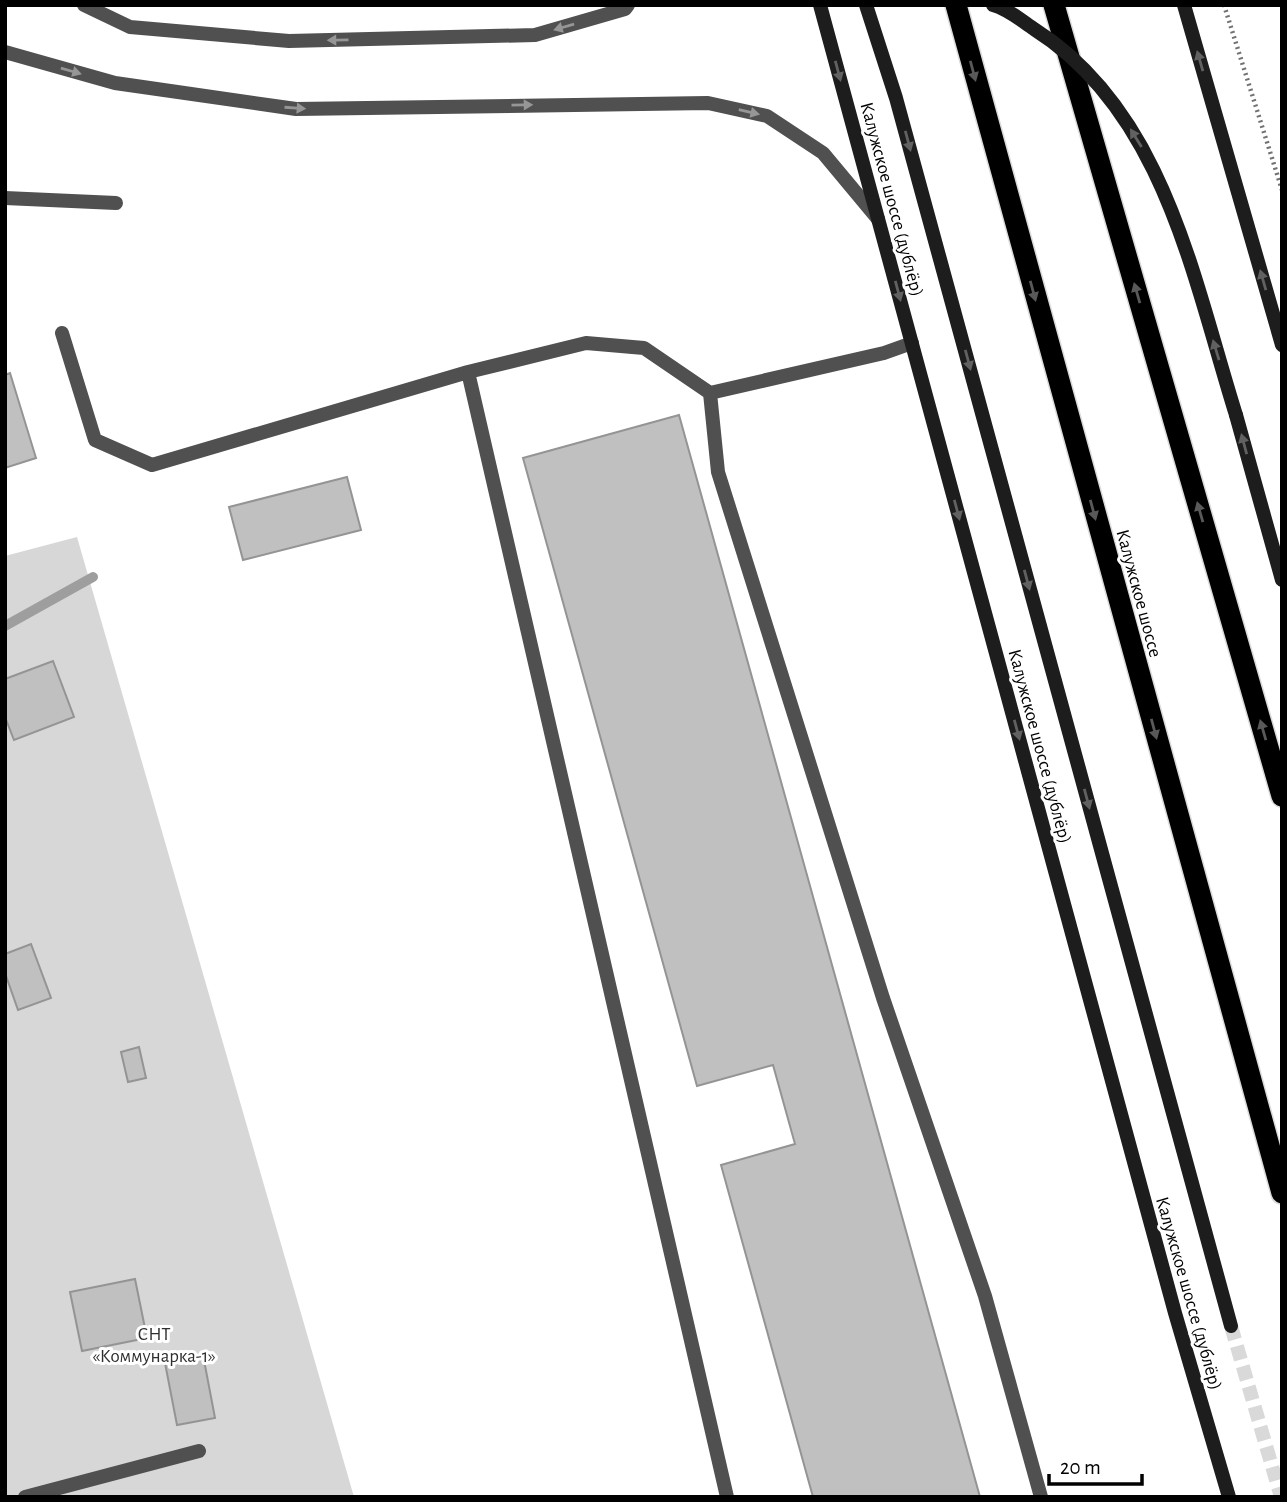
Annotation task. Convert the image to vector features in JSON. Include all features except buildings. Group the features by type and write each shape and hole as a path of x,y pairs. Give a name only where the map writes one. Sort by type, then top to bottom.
{"highway":[{"name":"Калужское шоссе","path":"956,5 1282,1193"},
{"path":"1054,5 1282,796"}],"main road":[{"name":"Калужское шоссе (дублёр)","path":"820,5 1175,1313 1229,1497"},
{"path":"866,5 896,98 1231,1326"},
{"path":"993,5 1062,47 1109,95 1149,159 1182,241 1236,415 1282,580"},
{"path":"1184,5 1282,345"}],"street":[{"path":"85,5 130,27 289,41 535,35 625,9 628,5"},
{"path":"5,52 115,83 296,109 708,103 767,116 823,153 878,219"},
{"path":"5,198 116,203"},
{"path":"62,333 95,440 152,465 468,372 586,343 644,348 710,393 884,353 912,343"},
{"path":"468,372 727,1497"},
{"path":"710,393 718,472 883,998 985,1296 1041,1497"},
{"path":"25,1497 199,1451"}],"path":[{"path":"1224,5 1282,190"}],"green space":[{"name":"СНТ «Коммунарка-1»","path":"77,537 354,1497 5,1497 5,556"}],"waterway":[{"path":"5,626 93,577"}],"tunnel":[{"path":"1231,1326 1281,1497"}]}
